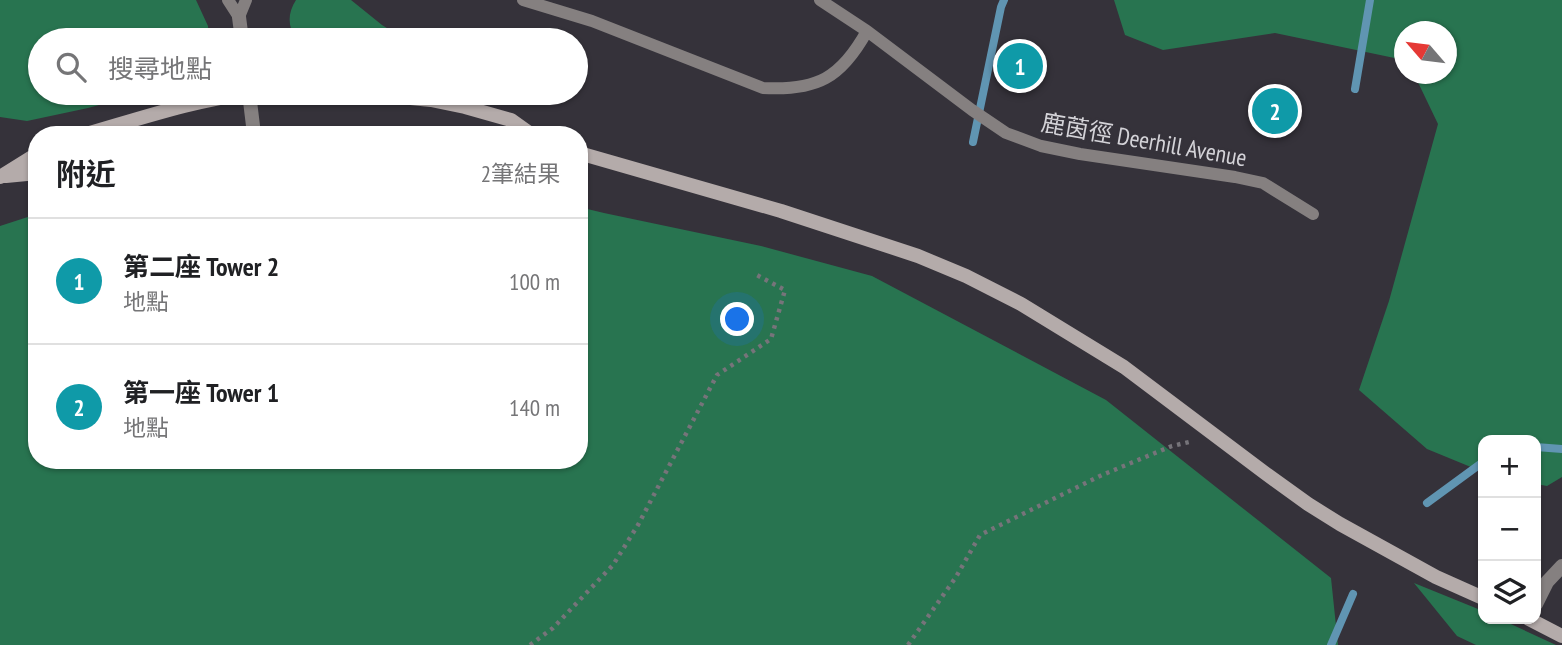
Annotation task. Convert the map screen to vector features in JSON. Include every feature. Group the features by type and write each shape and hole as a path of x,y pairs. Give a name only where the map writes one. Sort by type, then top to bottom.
{"main road":[{"path":"114,126 186,105"},
{"path":"455,105 510,120 519,126"},
{"path":"588,156 794,215 918,256 966,276 1021,304 1124,367 1308,504 1340,524 1436,577 1478,596"},
{"path":"1,176 28,160"},
{"path":"1,176 28,174"},
{"path":"1539,624 1562,636"}],"street":[{"path":"239,17 240,28"},
{"path":"250,105 253,126"},
{"path":"1541,594 1547,582 1561,568"}],"lane":[{"path":"228,0 239,17"},
{"path":"239,17 246,0"},
{"path":"523,0 592,21 763,88 789,90 814,84 836,72 855,54 867,31"},
{"name":"鹿茵徑 Deerhill Avenue","path":"820,0 867,31 1006,133 1041,146 1080,154 1263,183 1313,214"}],"path":[{"path":"530,645 553,628 613,565 638,525 718,375 771,339 785,290 753,273"},
{"path":"908,645 956,577 980,535 1102,475 1172,446 1193,441"}],"green space":[{"path":"0,0 196,0 208,28 28,28 28,105 99,105 27,121 0,117"},
{"path":"296,0 351,0 387,28 291,28 291,10"},
{"path":"1114,0 1562,0 1562,477 1547,486 1541,485 1541,435 1478,435 1478,470 1427,449 1359,390 1389,301 1438,124 1419,84 1457,84 1457,21 1394,21 1394,58 1275,33 1163,50 1125,35"},
{"path":"588,209 761,246 872,276 1106,400 1331,578 1338,645 0,645 0,226 28,217 28,469 588,469"},
{"path":"1414,583 1478,609 1478,624 1511,624 1556,645 1476,645 1457,636"}],"waterway":[{"path":"973,142 1004,0"},
{"path":"1355,89 1370,0"},
{"path":"1541,447 1562,449"},
{"path":"1427,503 1478,466"},
{"path":"1331,645 1353,594"}],"place":[{"name":"第二座 Tower 2","path":"1020,66"},
{"name":"第一座 Tower 1","path":"1275,111"}]}
